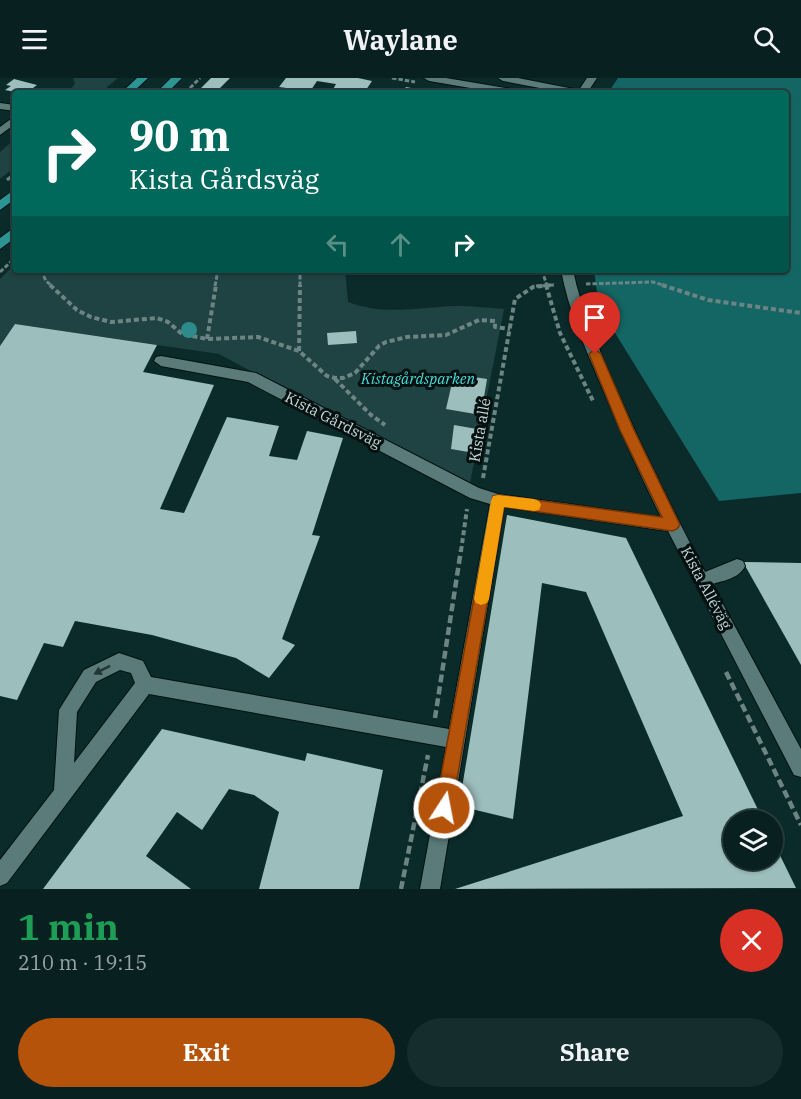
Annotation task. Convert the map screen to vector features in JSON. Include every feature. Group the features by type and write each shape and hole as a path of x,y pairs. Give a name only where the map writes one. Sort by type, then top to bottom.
{"main road":[{"path":"129,90 143,78"},
{"path":"165,90 177,78"},
{"path":"0,206 12,196"},
{"path":"0,245 12,234"}],"street":[{"path":"429,78 499,90"},
{"path":"502,78 566,90"},
{"path":"0,132 12,122"},
{"name":"Kista Alléväg","path":"568,277 579,316 627,430 672,525 801,768"},
{"name":"Kista Gårdsväg","path":"161,361 251,377 475,493 498,501 672,525"},
{"path":"430,889 498,501"},
{"path":"701,580 723,574 736,567"},
{"path":"63,793 68,710 90,676 119,661 136,666 146,686"},
{"path":"146,686 457,740"},
{"path":"0,876 146,686"}],"path":[{"path":"0,272 12,262"},
{"path":"42,273 77,310 91,317 111,322 157,318 168,322 182,334 207,339 222,340 250,336 289,346 299,351 327,376 334,378 350,376 380,346 393,340 446,335 479,320 495,321 495,327 510,329"},
{"path":"207,339 218,273"},
{"path":"299,351 300,273"},
{"path":"543,273 546,285 568,277 652,282 708,300 801,313"},
{"name":"Kista allé","path":"401,889 432,736 468,505 484,475 515,299 523,290 534,285 546,285"},
{"path":"334,378 371,415 389,428"},
{"path":"475,471 484,475"}],"green space":[{"path":"73,78 118,78 104,90 70,90 75,84"},
{"path":"12,142 12,169 0,179 0,152"},
{"name":"Kistagårdsparken","path":"12,267 12,273 345,273 348,302 375,309 402,310 458,306 504,309 469,488 219,354 15,324 0,346 0,279"}],"shaded area":[{"path":"618,78 801,78 801,493 719,501 599,307 594,273 789,273 789,90 610,90"}],"building":[{"path":"211,78 230,78 218,90 199,90"},
{"path":"286,78 358,78 372,81 366,90 333,90 336,84 317,81 311,90 279,87"},
{"path":"14,79 37,85 30,90 12,91 5,90 11,86 6,85"},
{"path":"406,87 422,90 404,90"},
{"path":"15,324 157,345 143,372 214,385 160,509 184,513 227,417 279,426 269,456 297,460 307,431 343,438 312,535 320,536 282,639 295,645 269,678 236,658 152,635 75,621 63,647 44,643 17,700 0,696 0,346"},
{"path":"356,331 357,343 328,345 327,333"},
{"path":"454,374 487,379 481,415 446,409"},
{"path":"454,425 477,429 474,453 451,449"},
{"path":"507,515 626,538 758,810 723,810 723,870 783,870 783,861 796,888 455,889 683,816 586,592 542,583 513,819 459,806"},
{"path":"743,562 801,563 801,665"},
{"path":"162,729 305,761 307,753 383,770 359,889 259,889 279,812 254,795 229,789 202,830 177,812 146,856 191,889 43,889"}],"slow traffic":[{"path":"481,599 498,501 534,505"}],"route":[{"path":"444,808 498,501 672,525 627,430 595,354"}]}
